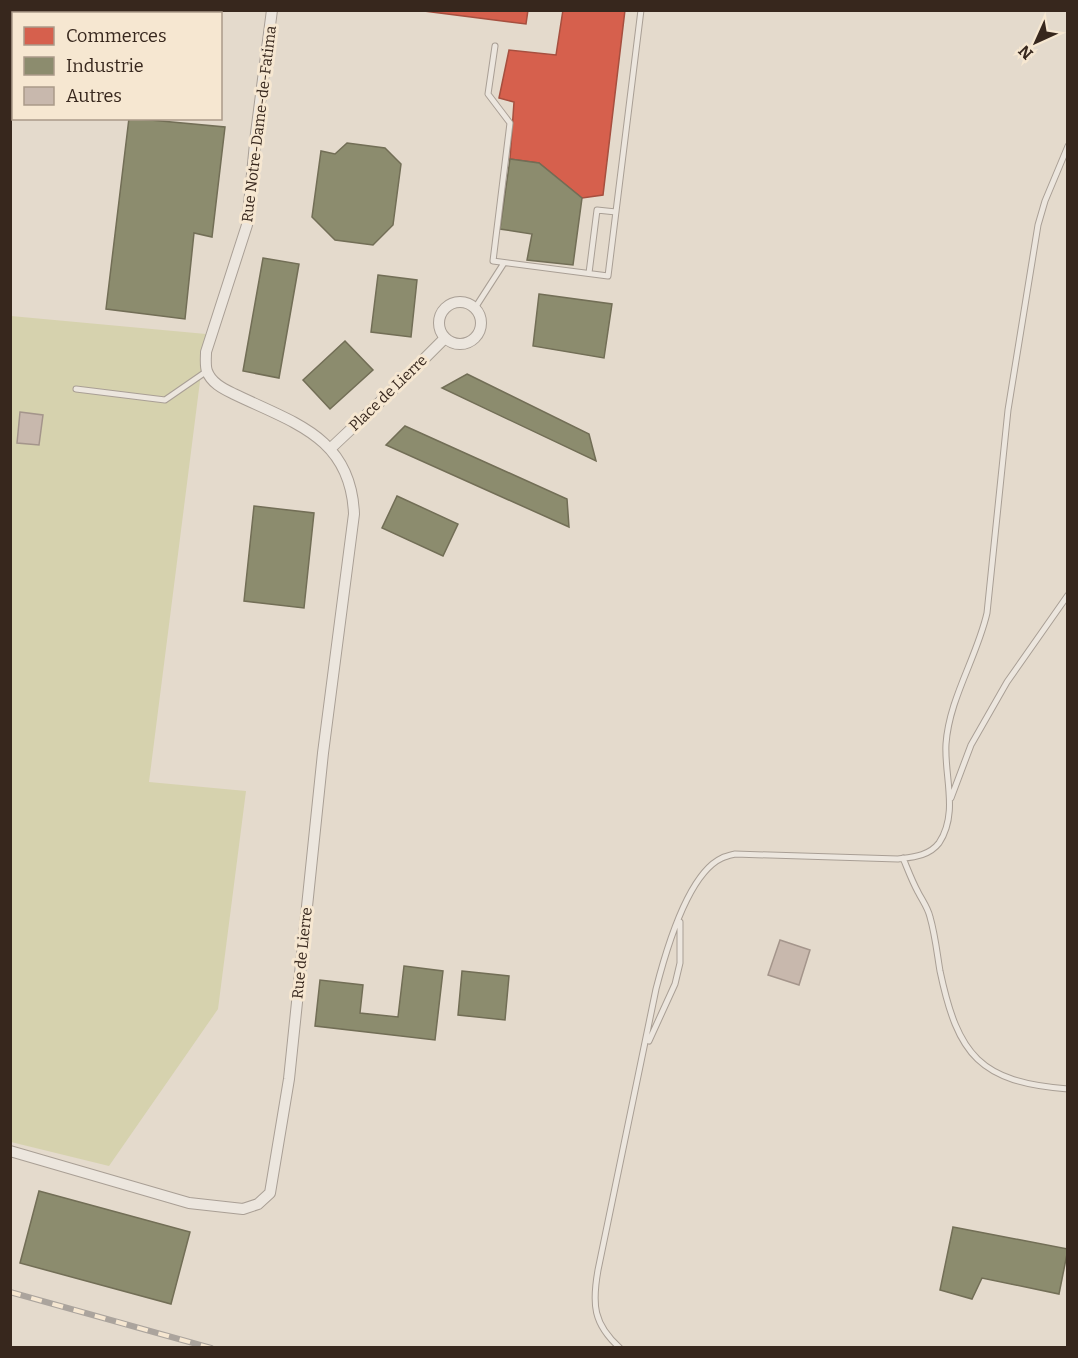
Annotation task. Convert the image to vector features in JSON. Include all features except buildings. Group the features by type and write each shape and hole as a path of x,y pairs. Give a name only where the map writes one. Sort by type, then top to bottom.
{"street":[{"name":"Rue Notre-Dame-de-Fatima","path":"207,371 206,352 248,225 256,133 272,10"},
{"path":"459,302 475,308 481,323 477,336 465,343 451,342 445,338 439,326 442,312 446,307 459,302"},
{"name":"Place de Lierre","path":"331,448 400,384 445,338"},
{"path":"207,371 218,386 304,428 331,448"},
{"name":"Rue de Lierre","path":"10,1151 189,1203 243,1209 258,1204 270,1193 288,1079 323,753 354,514 353,492 343,466 331,448"}],"lane":[{"path":"495,46 488,94 510,123 493,261 608,276 641,10"},
{"path":"951,800 946,745 949,724 983,633 987,613 1008,410 1028,298 1033,254 1045,201 1068,146"},
{"path":"589,273 597,210 616,212"},
{"path":"475,308 504,263"},
{"path":"76,389 165,400 207,371"},
{"path":"620,1347 600,1324 594,1305 594,1293 656,989 667,948 694,887 707,869 721,858 735,854 903,858 919,856 930,851 938,844 944,833 951,800 971,745 1007,682 1068,595"},
{"path":"903,858 930,916 952,1014 968,1049 978,1062 1003,1077 1023,1084 1068,1089"},
{"path":"645,1048 675,984 680,963 680,917"}],"shaded area":[{"path":"11,316 206,334 149,782 246,791 218,1009 109,1166 11,1142"}],"railway":[{"path":"10,1292 211,1348"}]}
